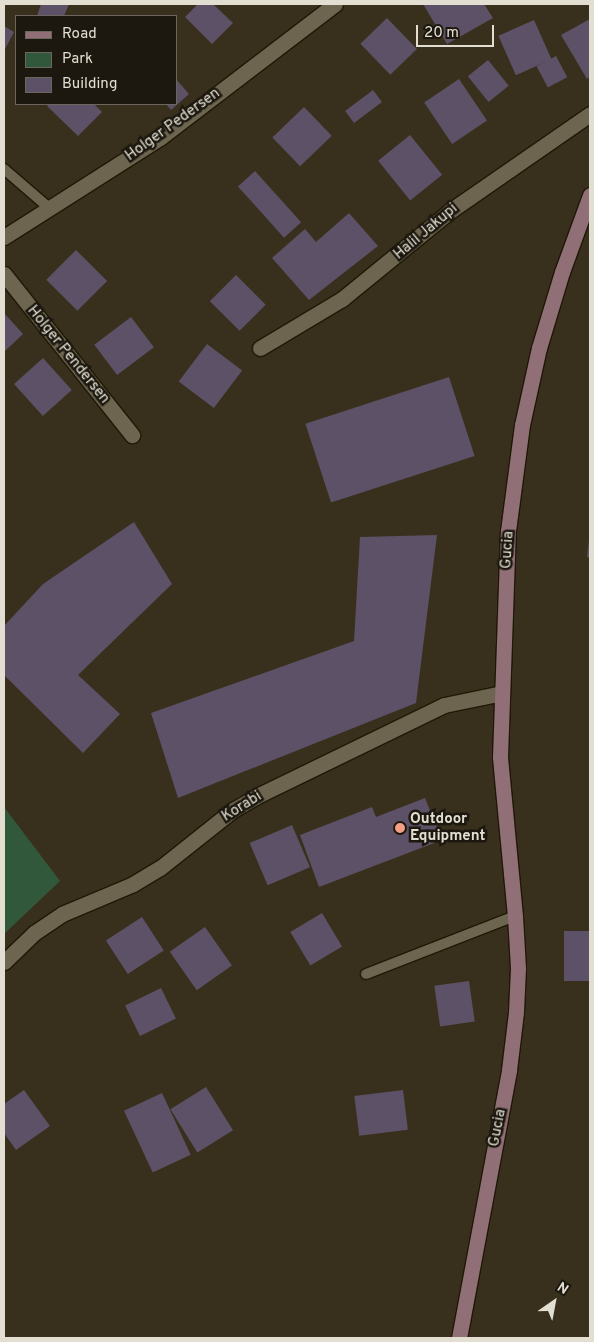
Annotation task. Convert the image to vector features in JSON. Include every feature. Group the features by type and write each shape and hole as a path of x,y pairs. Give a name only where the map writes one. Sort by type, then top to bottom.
{"street":[{"name":"Holger Pedersen","path":"4,237 48,207 162,137 335,4"},
{"name":"Halil Jakupi","path":"260,348 342,299 465,199 590,114"},
{"name":"Gucia","path":"459,1338 509,1070 518,968 501,766 508,531 522,424 562,272 590,195"},
{"name":"Holger Pendersen","path":"4,274 132,435"},
{"name":"Korabi","path":"4,962 34,933 62,914 133,884 160,868 233,810 260,794 444,705 502,692"}],"lane":[{"path":"4,169 48,207"},
{"path":"366,974 515,916"}],"green space":[{"path":"4,807 60,881 4,934"}],"building":[{"path":"41,4 69,4 64,15 37,15"},
{"path":"198,4 213,4 233,23 212,44 185,17"},
{"path":"423,4 484,4 493,18 447,44"},
{"path":"387,18 417,49 390,75 360,44"},
{"path":"590,19 590,77 587,79 561,35"},
{"path":"534,20 551,59 516,75 498,36"},
{"path":"4,26 14,32 4,51"},
{"path":"556,56 567,77 548,88 537,66"},
{"path":"488,60 509,86 489,102 468,76"},
{"path":"459,79 487,120 452,144 424,102"},
{"path":"178,81 189,94 178,104"},
{"path":"373,90 382,102 354,123 345,111"},
{"path":"95,105 102,112 78,136 47,106"},
{"path":"167,105 177,105 171,110"},
{"path":"304,107 332,136 300,166 272,138"},
{"path":"410,135 442,175 410,200 378,161"},
{"path":"255,171 301,222 284,238 238,186"},
{"path":"349,213 378,246 309,300 272,258 305,229 316,242"},
{"path":"76,250 107,281 77,311 46,280"},
{"path":"236,275 266,305 240,331 210,301"},
{"path":"4,313 23,334 4,352"},
{"path":"131,317 154,347 117,375 94,345"},
{"path":"207,344 242,370 214,408 179,382"},
{"path":"43,358 72,390 43,416 14,384"},
{"path":"449,377 475,456 331,503 305,424"},
{"path":"134,522 172,584 78,675 120,714 83,753 4,675 4,626 43,584"},
{"path":"437,535 416,703 178,798 151,713 354,641 360,537"},
{"path":"590,540 590,558 587,557"},
{"path":"425,798 442,840 319,887 300,835 372,807 376,817"},
{"path":"292,825 310,867 268,885 250,843"},
{"path":"322,913 342,946 310,965 290,932"},
{"path":"142,917 164,951 128,974 106,940"},
{"path":"205,927 232,966 197,990 170,952"},
{"path":"564,931 590,931 590,981 564,981"},
{"path":"469,981 475,1022 440,1026 434,986"},
{"path":"161,988 176,1019 140,1036 125,1006"},
{"path":"206,1087 233,1130 197,1153 170,1109"},
{"path":"24,1090 50,1126 16,1150 4,1133 4,1104"},
{"path":"403,1090 408,1130 359,1136 354,1096"},
{"path":"162,1093 191,1155 153,1172 124,1111"}],"place":[{"name":"Outdoor Equipment","path":"400,828"}]}
